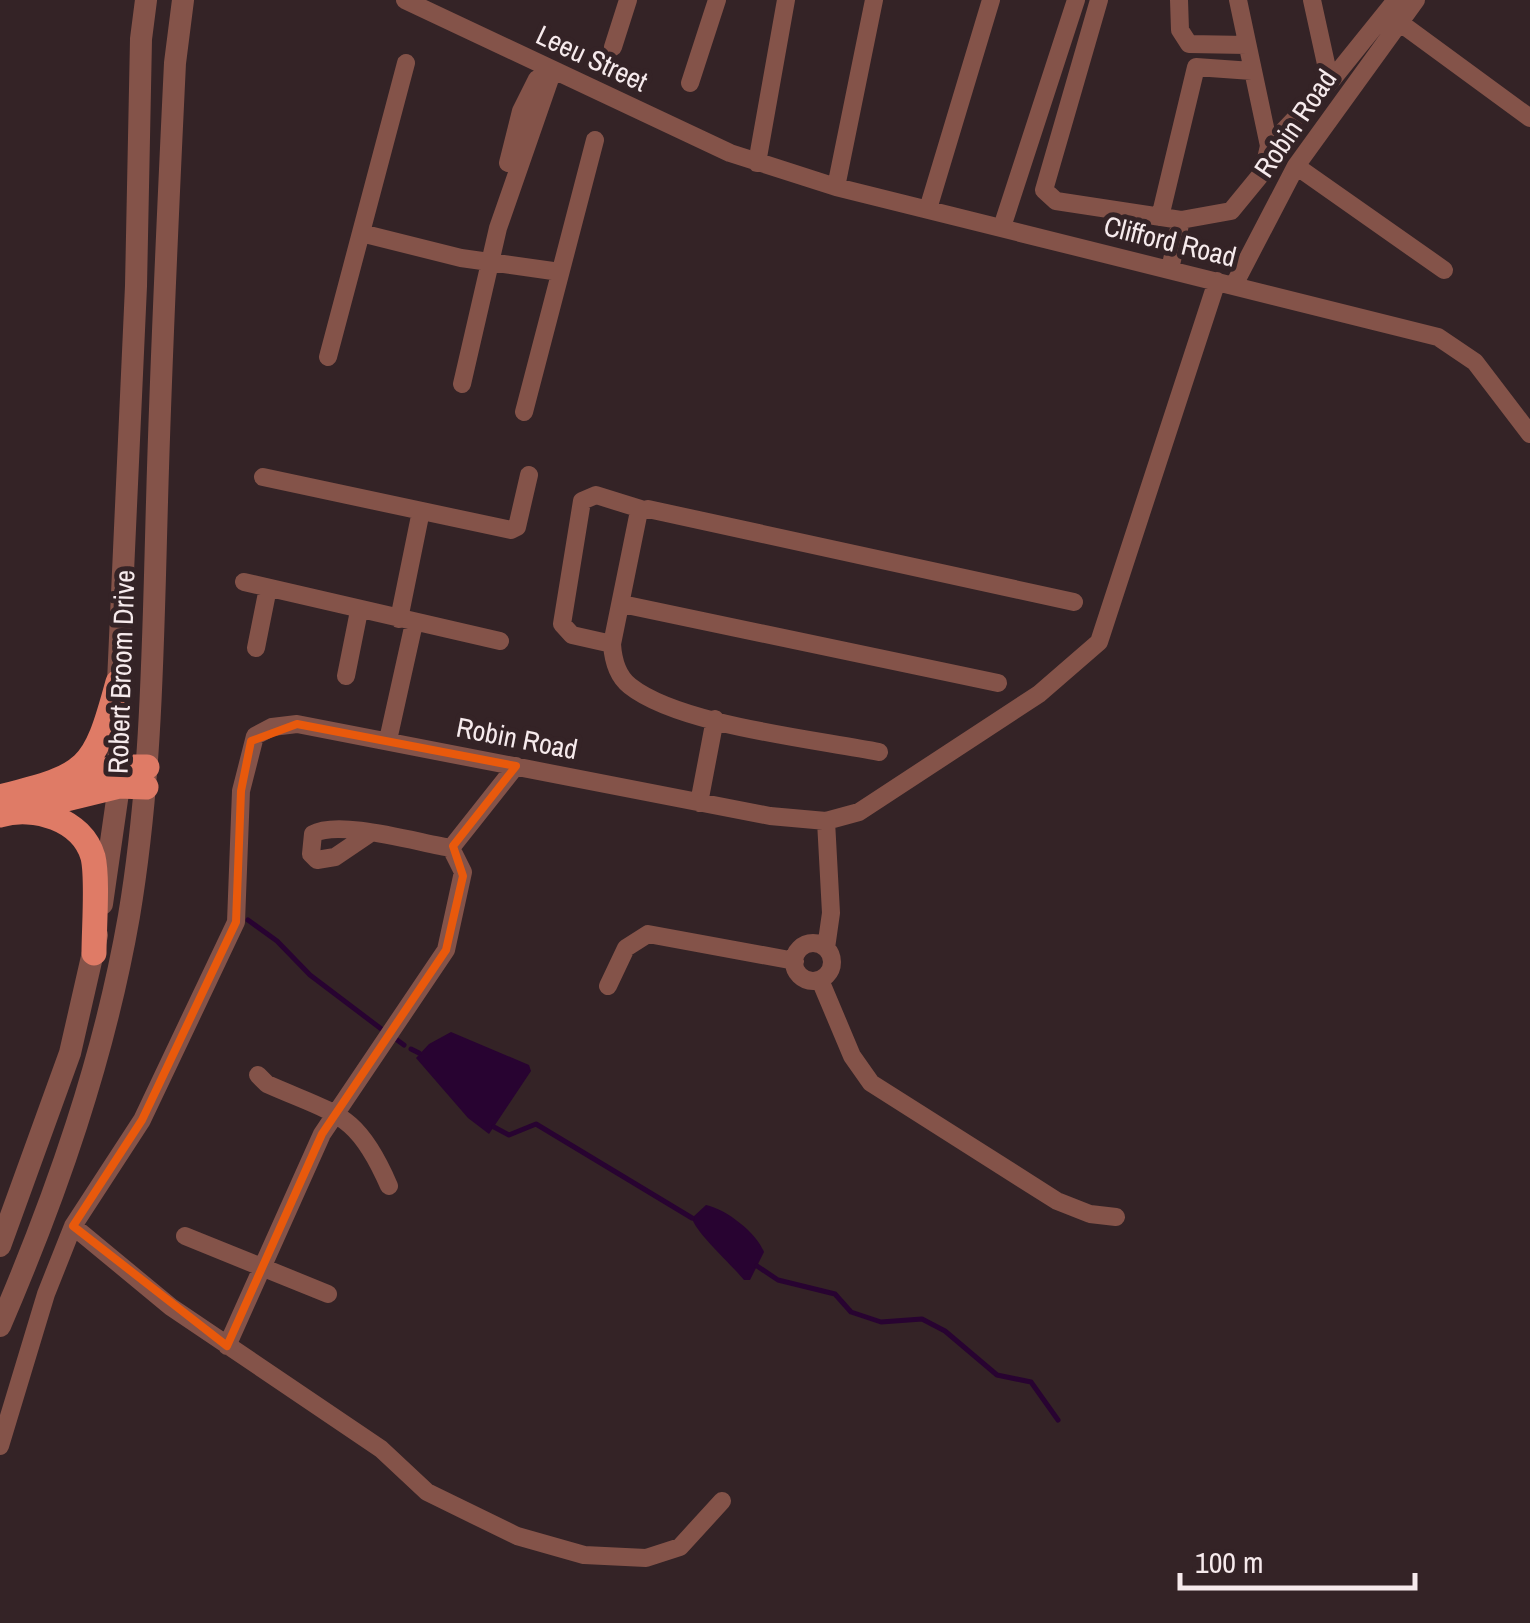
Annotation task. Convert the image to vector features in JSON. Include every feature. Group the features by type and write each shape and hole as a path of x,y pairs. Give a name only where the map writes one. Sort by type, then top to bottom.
{"main road":[{"path":"73,777 99,746 118,682"},
{"path":"4,808 120,776"},
{"path":"4,808 73,777 146,777"},
{"path":"4,808 56,818 88,848 94,867 94,953"}],"street":[{"name":"Robert Broom Drive","path":"0,1246 48,1120 94,953 120,776 118,682 136,286 141,39 146,0"},
{"name":"Robert Broom Drive","path":"0,1326 42,1228 91,1081 129,916 146,777 172,137 184,0"},
{"name":"Leeu Street","path":"404,0 758,163"},
{"path":"613,47 628,0"},
{"path":"690,83 718,0"},
{"path":"758,163 786,0"},
{"path":"836,187 874,0"},
{"path":"928,209 991,0"},
{"path":"1002,227 1076,0"},
{"path":"1099,0 1044,179 1044,190 1056,201 1182,220 1216,216 1234,209 1263,172 1269,146 1238,0"},
{"path":"1178,0 1180,30 1189,44 1247,45"},
{"path":"1312,0 1330,82"},
{"name":"Robin Road","path":"0,1446 46,1294 73,1226 142,1120 236,922 239,811 251,740 272,727 297,724 699,803 826,821 859,812 915,780 1039,694 1098,642 1226,283 1390,9 1416,0"},
{"path":"1269,146 1330,82 1390,9 1530,118"},
{"path":"328,357 406,63"},
{"path":"1160,218 1196,67 1252,72"},
{"path":"462,384 522,111 548,68"},
{"path":"524,412 596,140"},
{"name":"Clifford Road","path":"758,163 836,187 1438,338 1475,362 1526,422"},
{"path":"1296,166 1444,270"},
{"path":"1170,269 1182,220"},
{"path":"361,233 460,258 490,259 560,272"},
{"path":"263,477 514,529 529,475"},
{"path":"612,644 572,635 562,624 582,501 596,495 641,510 1074,602"},
{"path":"641,510 612,644 615,664 628,685 670,707 879,752"},
{"path":"388,740 421,511"},
{"path":"244,582 500,641"},
{"path":"256,648 268,588"},
{"path":"622,604 998,684"},
{"path":"346,676 359,611"},
{"path":"699,803 715,719"},
{"path":"451,848 516,766"},
{"path":"820,980 832,963 826,948 832,913 826,821"},
{"path":"369,834 451,848"},
{"path":"227,1346 334,1114 448,943 463,872 451,848"},
{"path":"608,986 626,948 648,934 794,960"},
{"path":"794,960 806,944 826,948"},
{"path":"794,960 802,977 820,980"},
{"path":"820,980 852,1056 871,1083 1057,1201 1090,1214 1116,1217"},
{"path":"258,1076 357,1127 390,1186"},
{"path":"73,1226 227,1346 364,1436 441,1502 550,1548 610,1559 659,1555 680,1547 722,1501"},
{"path":"185,1236 328,1294"}],"highlighted area":[{"path":"297,724 516,766 453,846 463,876 446,950 322,1134 227,1346 73,1226 142,1120 236,922 241,791 251,741"}],"shaded area":[{"path":"451,1032 529,1065 531,1071 489,1134 468,1118 416,1058 429,1044"},
{"path":"706,1205 740,1223 760,1245 764,1252 750,1280 744,1280 695,1224 692,1218"}],"waterway":[{"path":"248,920 277,941 310,975 384,1031"},
{"path":"393,1037 404,1045"},
{"path":"411,1049 419,1053"},
{"path":"494,1127 509,1135 536,1124 692,1218"},
{"path":"757,1266 778,1280 835,1294 851,1312 881,1322 922,1319 945,1331 997,1375 1031,1382 1058,1420"}]}
